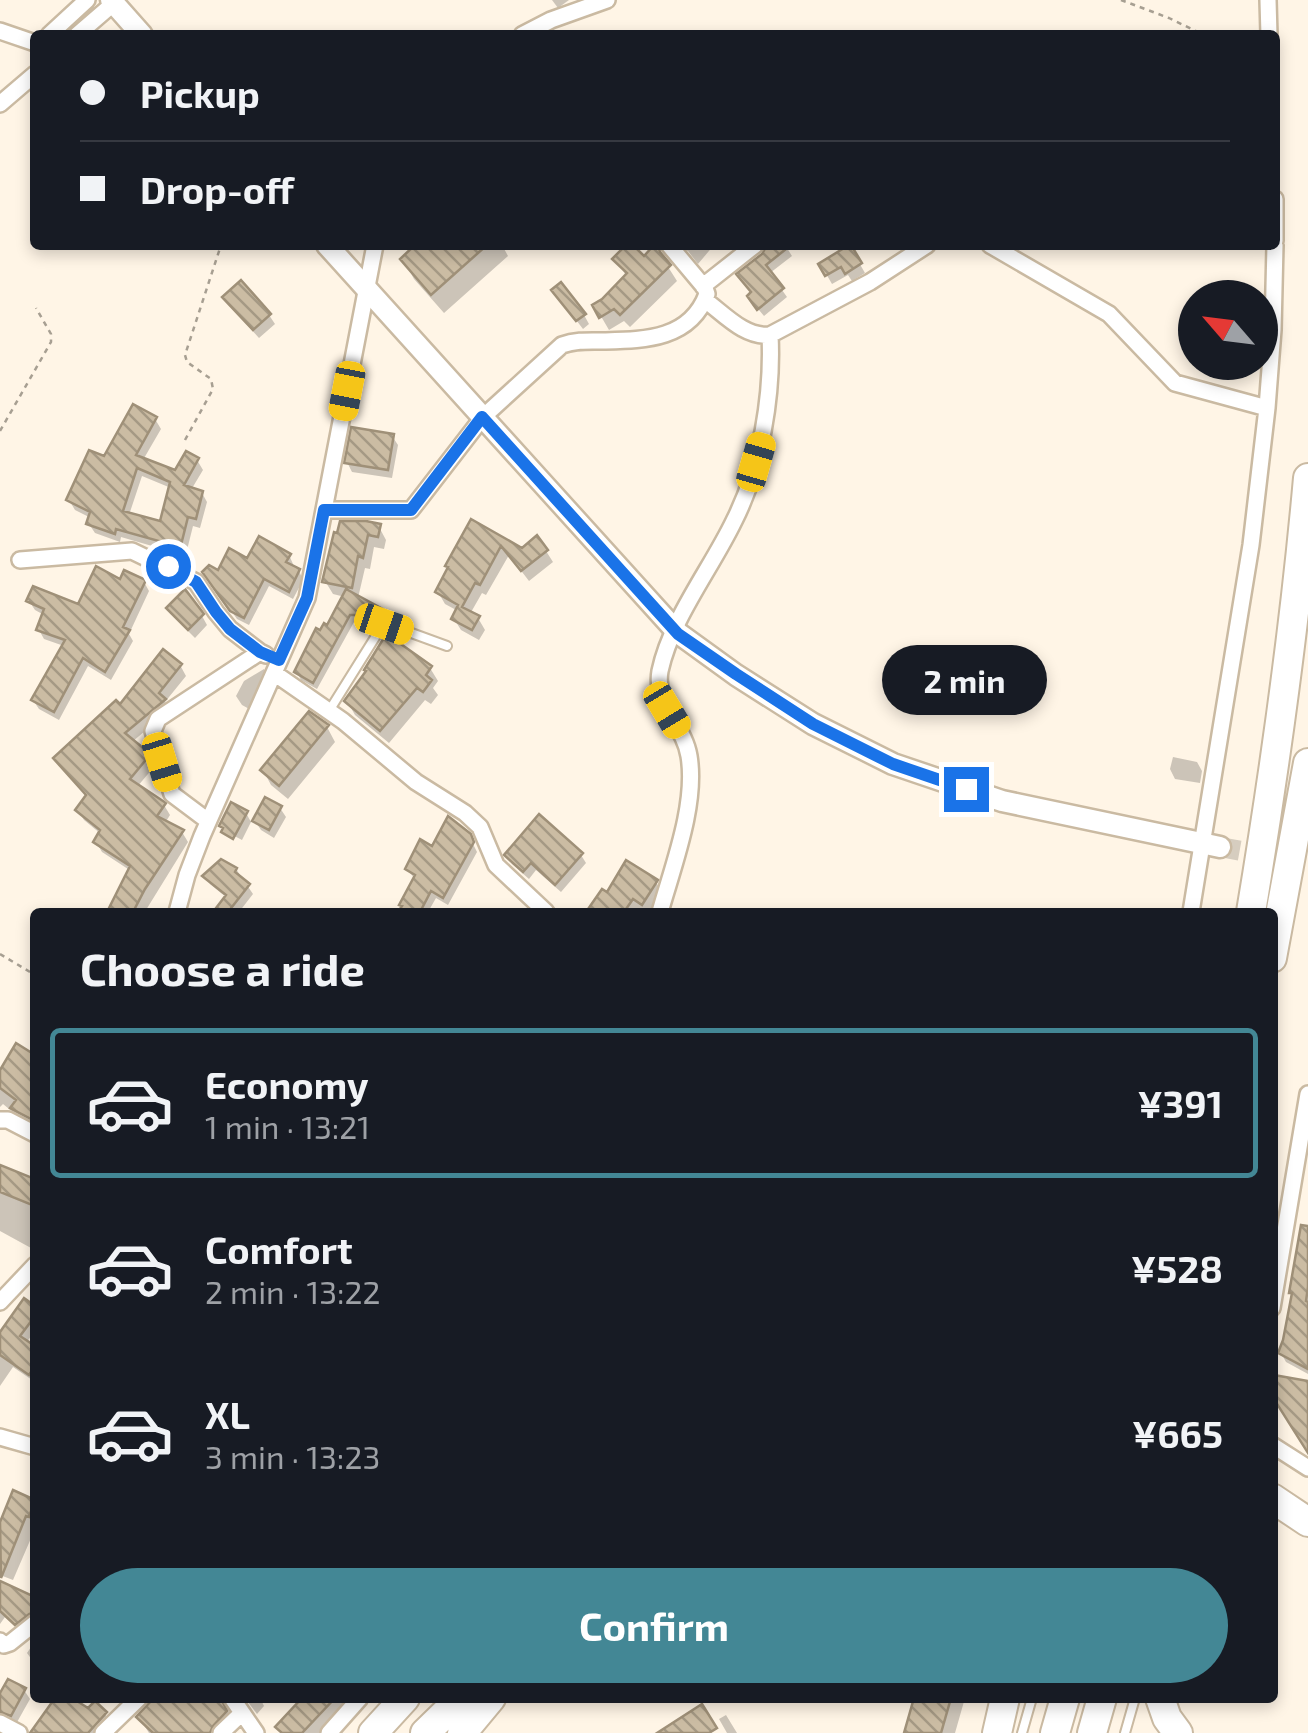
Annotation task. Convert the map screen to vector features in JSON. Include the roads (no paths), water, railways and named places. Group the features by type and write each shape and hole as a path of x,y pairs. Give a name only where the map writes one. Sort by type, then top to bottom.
{"highway":[{"path":"1252,908 1275,766 1308,478"},
{"path":"1278,926 1308,763"},
{"path":"1243,908 1275,766"},
{"path":"1278,1484 1308,1501"},
{"path":"1278,1502 1308,1522"},
{"path":"373,1733 400,1703"},
{"path":"403,1733 430,1703"},
{"path":"425,1733 456,1703"},
{"path":"462,1733 487,1703"},
{"path":"997,1733 1004,1703"},
{"path":"1055,1733 1064,1703"},
{"path":"1092,1733 1101,1703"},
{"path":"1162,1703 1178,1733"}],"street":[{"path":"55,30 86,0"},
{"path":"532,30 607,0"},
{"path":"1268,0 1269,30"},
{"path":"82,30 112,2 137,30"},
{"path":"553,19 559,30"},
{"path":"0,31 30,40"},
{"path":"0,104 30,78"},
{"path":"332,250 675,630 736,674 813,724 893,764 1002,801 1212,846"},
{"path":"178,908 208,821 307,598 373,250"},
{"path":"673,250 704,293 758,336 770,335 870,282 919,250"},
{"path":"324,510 411,510 482,417 562,345 573,341 664,337 695,315 704,293 751,250"},
{"path":"999,250 1109,314 1175,383 1267,408"},
{"path":"1192,908 1212,846 1224,706 1251,545 1267,408 1275,250"},
{"path":"661,908 690,790 689,753 658,685 675,630 735,520 748,488 763,436 770,335"},
{"path":"20,560 132,551 196,582 230,629 416,782 480,826 496,865 542,908"},
{"path":"208,821 172,794 153,731 158,719 260,652"},
{"path":"1278,1256 1308,1094"},
{"path":"0,1120 30,1131"},
{"path":"1282,1221 1308,1215"},
{"path":"0,1302 30,1270"},
{"path":"0,1436 30,1445"},
{"path":"1278,1450 1308,1468"},
{"path":"0,1641 10,1644 30,1627"},
{"path":"103,1733 135,1703"},
{"path":"235,1703 256,1733"},
{"path":"329,1733 356,1703"},
{"path":"221,1733 242,1713"},
{"path":"0,1723 20,1733"}],"lane":[{"path":"329,711 384,624 447,646"},
{"path":"1022,1733 1031,1703"},
{"path":"1125,1733 1134,1703"}],"tunnel":[{"path":"1220,847 1308,863"}]}
